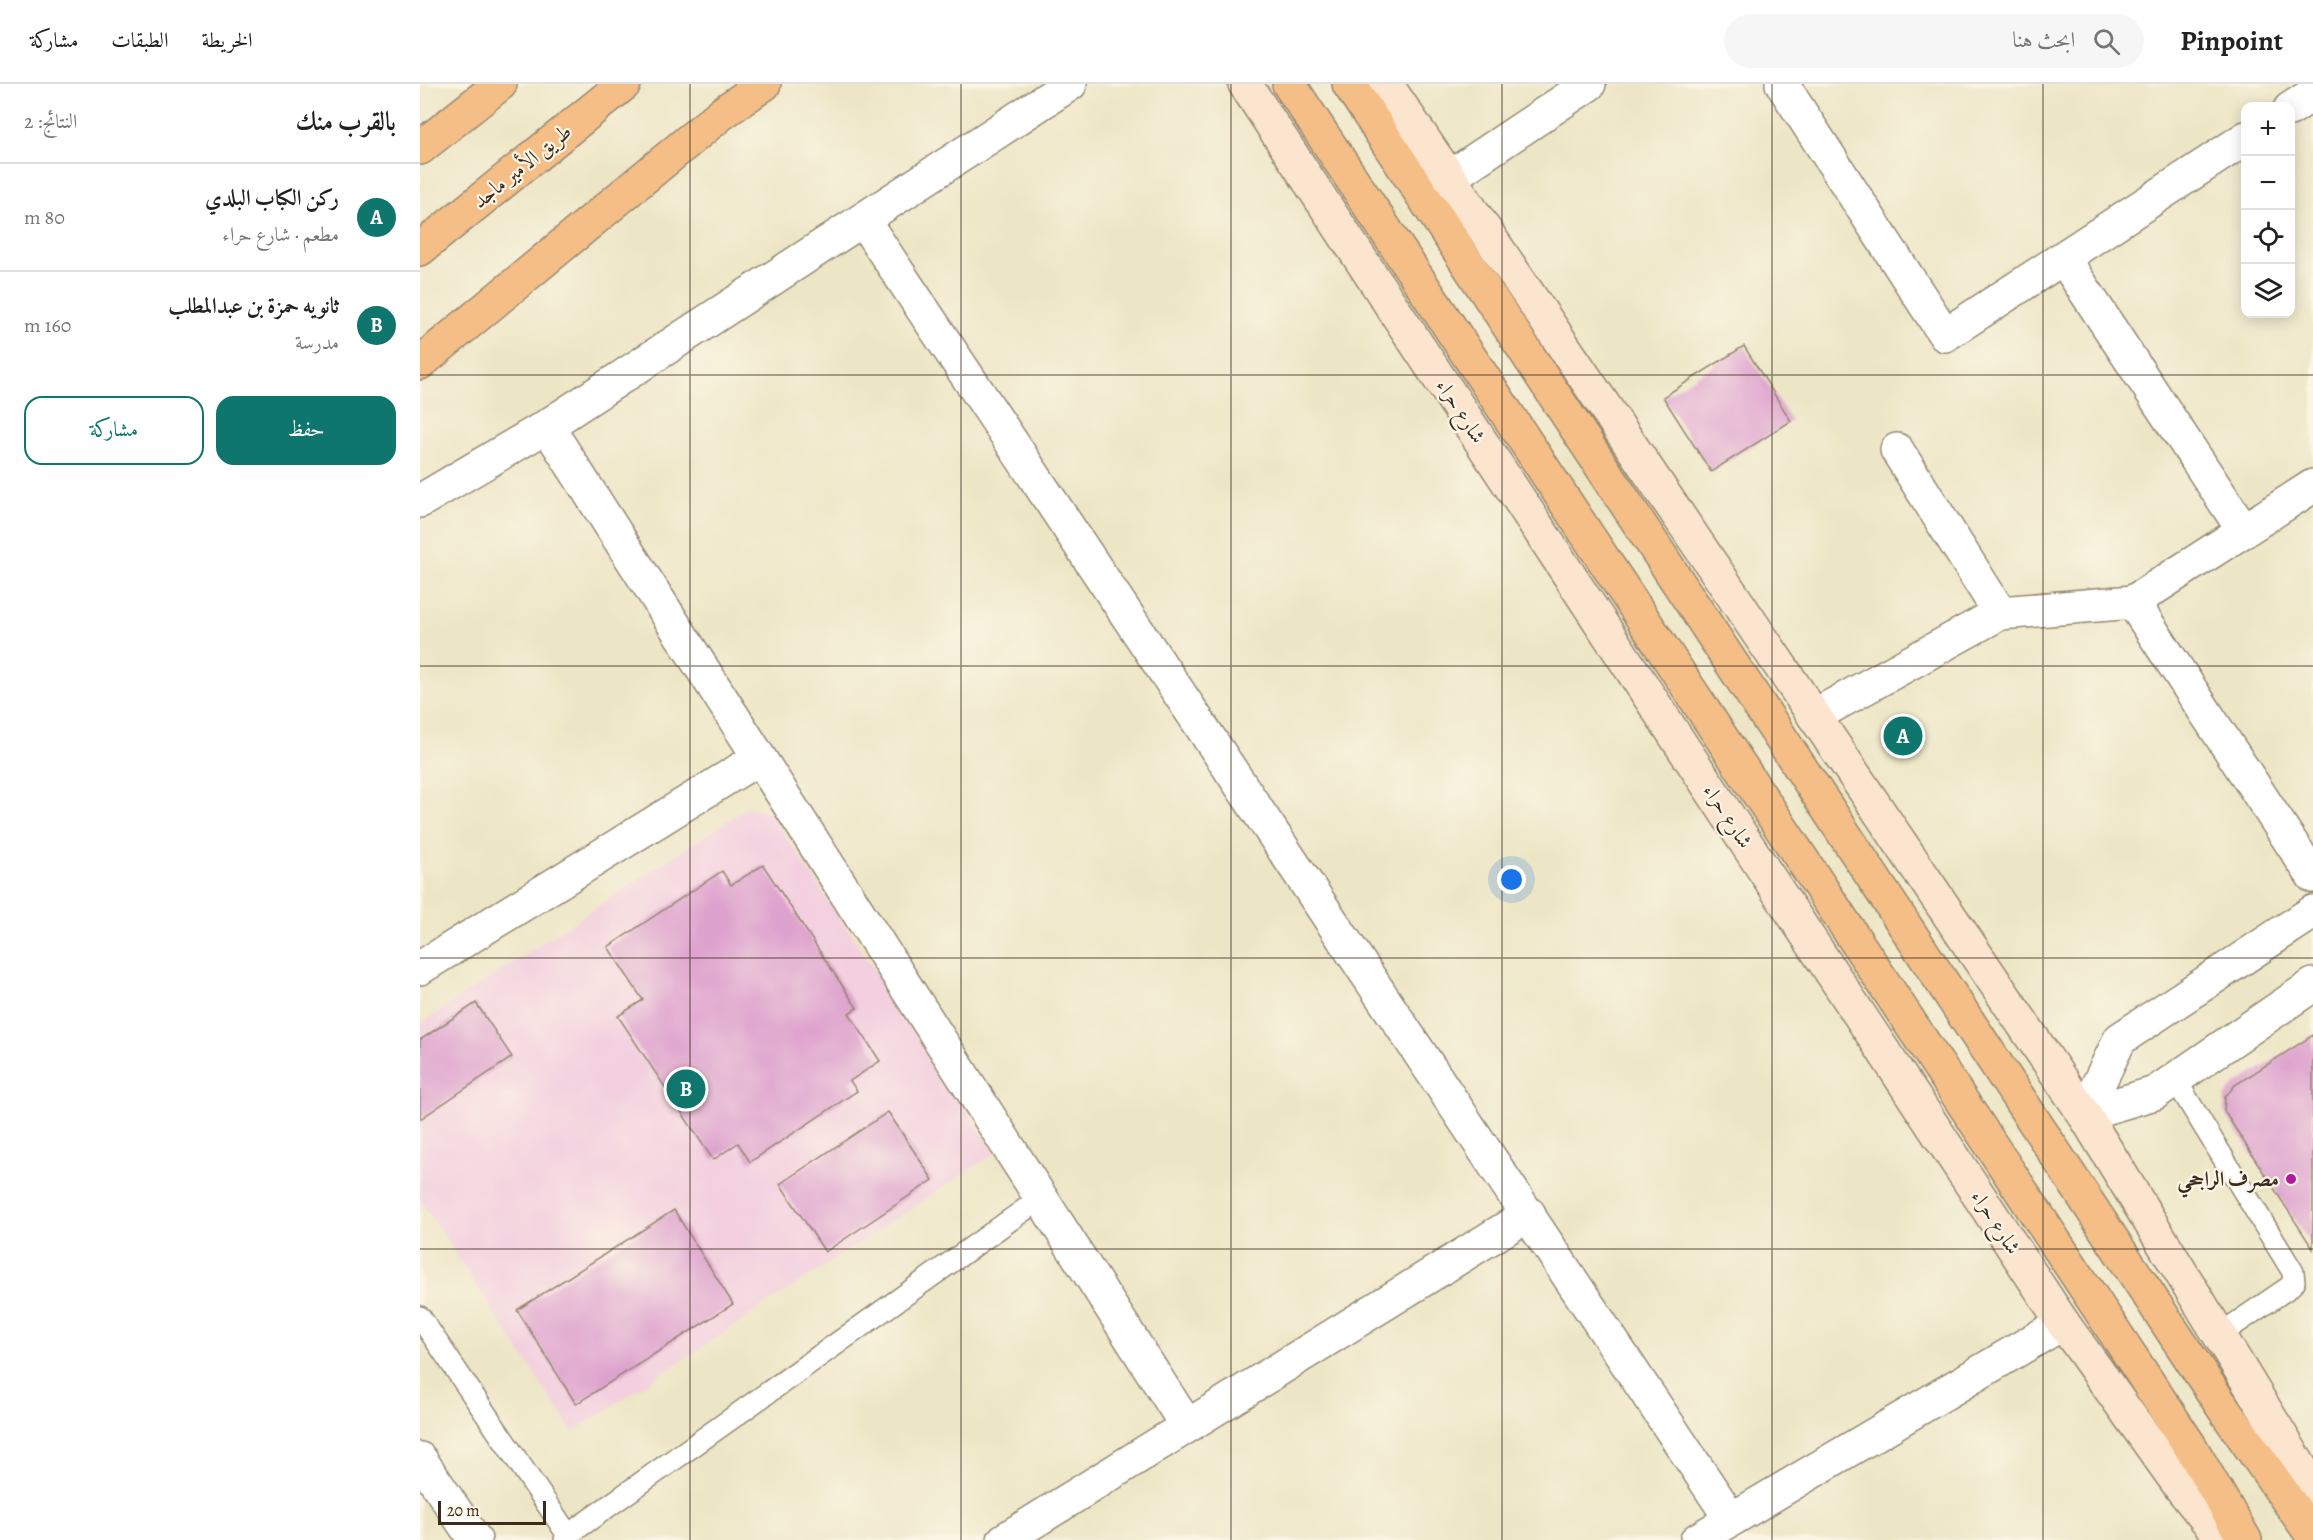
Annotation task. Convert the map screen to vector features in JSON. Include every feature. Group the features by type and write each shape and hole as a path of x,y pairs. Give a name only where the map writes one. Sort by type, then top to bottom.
{"main road":[{"path":"420,148 500,84"},
{"name":"طريق الأمير ماجد","path":"420,249 624,84"},
{"path":"721,114 744,84"},
{"path":"420,363 721,114 752,84"},
{"path":"721,114 764,84"},
{"name":"شارع حراء","path":"1245,84 2063,1323 2181,1489 2223,1540"},
{"name":"شارع حراء","path":"1289,84 2190,1446 2245,1540"},
{"path":"1349,84 2226,1412 2313,1536"},
{"path":"1386,84 2084,1114 2313,1488"}],"street":[{"path":"420,501 547,426 1070,84"},
{"path":"1450,177 1589,84"},
{"path":"1782,84 1945,335 2241,141"},
{"path":"2295,106 2313,94"},
{"path":"863,220 1731,1519"},
{"path":"2064,259 2244,531"},
{"path":"547,426 1187,1426"},
{"path":"1897,450 2000,613"},
{"path":"1814,716 2000,613 2133,602 2313,486"},
{"path":"2133,602 2313,876"},
{"path":"420,968 759,758"},
{"path":"2084,1114 2120,1040 2313,912"},
{"path":"2084,1114 2156,1092 2313,986"},
{"path":"1004,1540 1529,1214"},
{"path":"1697,1540 2063,1323"},
{"path":"420,1459 475,1540"}],"lane":[{"path":"2175,1079 2293,1272 2294,1282 2288,1288 2219,1335"},
{"path":"420,1317 567,1538 1041,1198"}],"shaded area":[{"path":"748,807 770,812 995,1153 573,1432 420,1200 420,1024"}],"building":[{"path":"1744,346 1791,421 1711,472 1663,397"},
{"path":"763,865 857,1008 849,1013 880,1061 850,1081 857,1091 750,1162 738,1143 713,1160 618,1016 643,1000 608,947 722,871 731,885"},
{"path":"476,1003 512,1057 420,1119 420,1040"},
{"name":"مصرف الراجحي","path":"2313,1035 2313,1249 2224,1111 2225,1097 2235,1085"},
{"path":"888,1112 933,1180 825,1252 780,1184"},
{"path":"674,1210 733,1304 576,1404 517,1310"}],"place":[{"name":"ركن الكباب البلدي","path":"1903,736"},
{"name":"ثانويه حمزة بن عبدالمطلب","path":"686,1089"},
{"name":"مصرف الراجحي","path":"2291,1179"}]}
